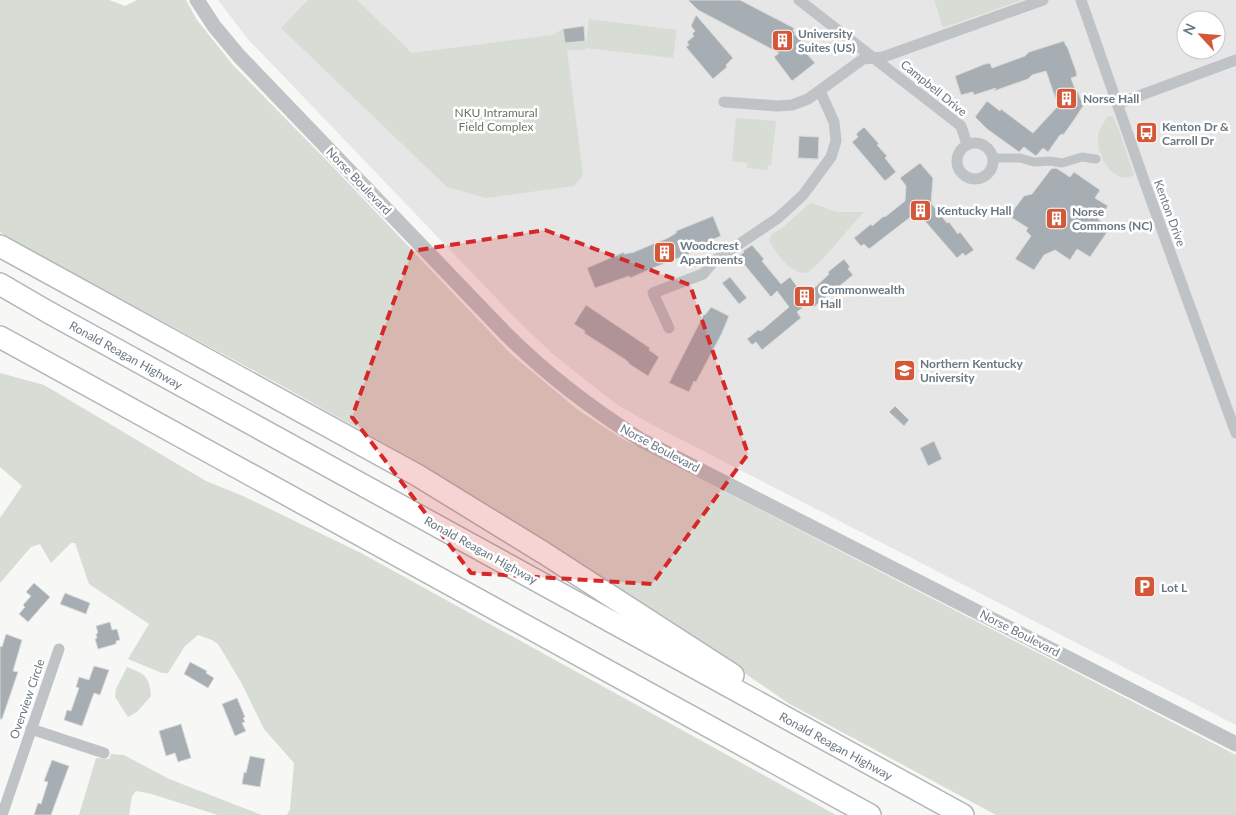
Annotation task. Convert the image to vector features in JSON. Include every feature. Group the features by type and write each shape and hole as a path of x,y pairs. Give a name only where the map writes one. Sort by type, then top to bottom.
{"highway":[{"path":"0,246 336,429 451,495 728,671 797,724"},
{"name":"Ronald Reagan Highway","path":"0,284 56,317 963,815"},
{"path":"0,337 870,815"}],"street":[{"name":"Norse Boulevard","path":"197,0 214,26 239,56 500,327 541,368 591,408 641,440 1236,744"},
{"name":"Campbell Drive","path":"799,0 960,126 968,144"},
{"name":"Campbell Drive","path":"724,102 777,106 792,105 808,99 862,59 875,58 1043,0"},
{"name":"Kenton Drive","path":"1082,0 1117,104 1236,433"},
{"path":"1117,104 1236,60"},
{"path":"669,328 653,293 703,274 714,261 778,218 803,195 831,157 836,141 834,122 820,91"},
{"path":"973,143 983,145 991,153 992,158 991,168 983,176 973,178 967,177 959,169 957,158 959,152 968,144 973,143"},
{"path":"992,158 1020,158 1034,162 1050,161 1062,164 1082,157 1096,159"},
{"name":"Overview Circle","path":"2,815 59,649"},
{"path":"32,729 104,753"}],"highlighted area":[{"path":"545,230 690,285 748,454 652,584 471,573 352,417 412,251"}],"shaded area":[{"name":"Northern Kentucky University","path":"218,0 934,0 943,28 1023,0 1236,0 1236,725 645,421 616,404 554,355 522,325 247,38"}],"green space":[{"path":"0,0 109,0 125,6 137,0 186,0 197,20 233,65 511,354 577,409 621,438 1236,755 1236,815 996,815 788,703 694,638 420,463 275,382 18,244 0,232"},
{"name":"NKU Intramural Field Complex","path":"308,0 357,0 412,53 552,35 563,29 584,26 586,47 589,19 677,30 673,58 586,48 585,50 567,50 583,175 574,186 486,198 447,187 281,28"},
{"path":"934,0 1023,0 943,28"},
{"path":"1108,116 1113,117 1134,175 1120,177 1114,174 1104,162 1099,148 1098,134"},
{"path":"736,118 776,121 771,165 768,165 767,170 747,168 747,163 732,161"},
{"path":"812,203 836,212 864,212 829,252 807,273 795,270 784,262 769,240 772,234"},
{"path":"0,373 44,385 206,481 243,496 361,553 836,815 287,815 290,809 294,763 264,729 241,682 218,644 198,635 185,646 168,673 162,673 128,659 149,624 89,584 75,543 71,543 51,563 40,544 31,547 0,583 0,518 22,486 0,467"},
{"path":"127,667 145,677 149,684 151,696 137,712 128,717 115,697 116,689"},
{"path":"111,754 124,755 169,779 262,815 218,815 136,791 132,796 129,815 79,815 96,758 109,759"}],"building":[{"name":"University Suites (US)","path":"688,0 740,0 794,28 794,34 803,40 798,44 815,63 792,81 774,57 779,53 698,10"},
{"path":"696,15 733,58 726,65 727,67 713,79 686,47 689,45 687,42 694,36 692,34 695,31 691,26"},
{"path":"584,26 585,41 565,43 563,29"},
{"name":"Norse Hall","path":"1064,41 1077,76 1071,78 1076,92 1078,92 1081,100 1085,103 1064,134 1060,135 1048,152 1043,148 1036,156 1024,147 1019,152 987,129 975,117 987,101 1033,133 1058,106 1046,71 994,91 996,88 974,95 973,92 961,95 955,76 985,64 990,63 992,68 1025,56 1029,52"},
{"path":"864,127 879,144 877,145 887,156 885,158 896,172 885,181 852,142 858,137 856,134"},
{"path":"799,136 819,137 818,159 798,158"},
{"name":"Kentucky Hall","path":"920,163 933,178 931,203 958,234 960,232 974,250 965,256 963,253 957,258 917,212 869,249 864,244 861,246 854,238 905,201 906,186 900,178"},
{"name":"Norse Commons (NC)","path":"1056,168 1070,177 1074,172 1100,190 1095,198 1108,206 1098,219 1110,228 1090,257 1077,249 1070,260 1055,250 1044,255 1034,270 1015,259 1031,236 1026,231 1028,228 1009,216 1024,196 1032,194 1051,169"},
{"name":"Woodcrest Apartments","path":"713,216 721,236 689,252 689,254 630,278 629,276 595,288 587,268 624,252 624,254 634,252 668,238 676,233 676,231"},
{"name":"Commonwealth Hall","path":"752,245 764,259 762,261 781,284 790,277 801,292 803,290 807,295 829,274 828,272 844,259 853,275 814,307 810,302 797,312 801,318 762,350 756,342 752,345 747,339 758,330 761,331 789,307 777,291 771,297 738,257"},
{"path":"730,277 747,298 739,304 722,283"},
{"path":"586,305 650,348 649,350 659,357 648,376 584,333 585,331 574,324"},
{"path":"711,307 729,316 722,333 689,392 669,383 704,314"},
{"path":"895,406 909,420 904,426 889,412"},
{"path":"934,441 942,459 928,466 920,448"},
{"path":"34,583 50,597 28,622 19,614 25,607 23,605 31,596 26,592"},
{"path":"65,593 90,603 86,614 60,604"},
{"path":"110,622 112,630 117,629 120,640 116,641 116,644 98,649 95,639 98,633 96,626"},
{"path":"6,634 22,640 13,671 18,672 2,719 0,719 0,646 2,647"},
{"path":"190,662 207,671 206,673 214,678 208,688 184,674"},
{"path":"94,666 109,670 100,695 94,693 82,726 64,720 67,710 71,711 79,688 76,687 79,677 89,680"},
{"path":"237,698 245,717 243,718 245,722 242,723 246,731 235,736 222,704"},
{"path":"181,724 191,758 178,762 175,753 166,756 159,731"},
{"path":"250,756 265,759 260,787 242,784"},
{"path":"52,760 69,766 51,815 34,815 38,803 41,804 48,782 44,781"}],"place":[{"name":"University Suites (US)","path":"782,40"},
{"name":"Norse Hall","path":"1067,98"},
{"name":"Kenton Dr & Carroll Dr","path":"1146,133"},
{"name":"Kentucky Hall","path":"921,210"},
{"name":"Norse Commons (NC)","path":"1056,218"},
{"name":"Woodcrest Apartments","path":"664,252"},
{"name":"Commonwealth Hall","path":"804,296"},
{"name":"Northern Kentucky University","path":"904,370"},
{"name":"Lot L","path":"1145,587"}]}
